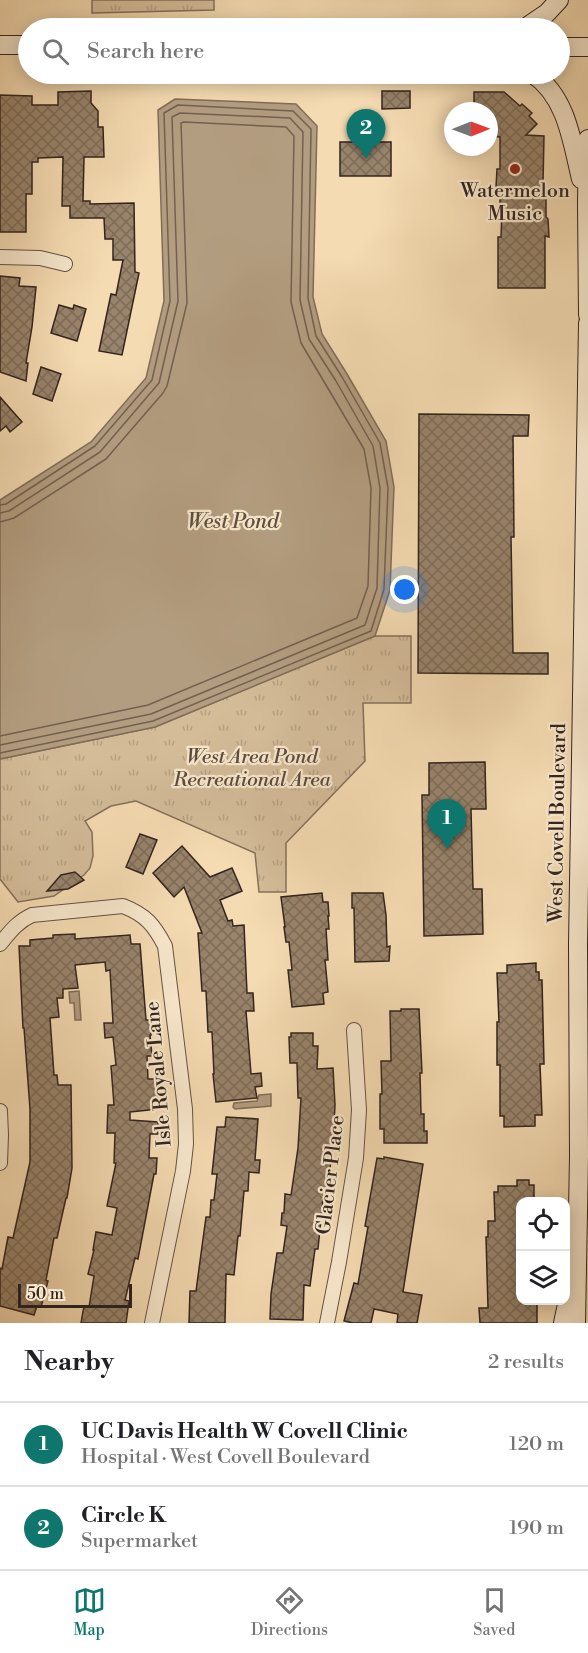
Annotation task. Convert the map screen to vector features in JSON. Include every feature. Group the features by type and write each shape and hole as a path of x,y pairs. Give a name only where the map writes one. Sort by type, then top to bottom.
{"main road":[{"path":"540,18 559,0"},
{"path":"0,45 18,45"},
{"path":"570,47 588,47"},
{"path":"546,84 564,115 587,204"},
{"path":"588,139 588,315"},
{"name":"West Covell Boulevard","path":"576,1323 578,945 588,323"},
{"path":"563,1323 577,1252"}],"street":[{"path":"0,257 40,258 65,264"},
{"name":"Isle Royale Lane","path":"0,944 14,927 32,915 123,906 136,911 148,920 158,932 165,946 185,1109 186,1144 183,1171 152,1323"},
{"name":"Glacier Place","path":"327,1323 356,1158 359,1110 354,1030"},
{"path":"0,1111 2,1135 0,1163"}],"green space":[{"path":"92,0 214,0 214,10 92,13"},
{"name":"West Area Pond Recreational Area","path":"375,636 411,636 411,703 363,703 365,761 286,843 286,892 259,892 255,853 136,801 111,806 85,821 92,832 93,856 90,868 84,875 54,896 18,902 0,879 0,759 155,727"}],"water":[{"name":"West Pond","path":"175,99 296,104 317,126 313,297 322,334 386,441 394,487 390,590 375,636 155,727 0,759 0,500 91,442 146,378 164,301 158,110"},
{"path":"79,991 81,1020 75,1020 74,1003 70,1003 69,992"},
{"path":"271,1094 271,1106 235,1109 233,1107 234,1103 257,1101 259,1095"}],"building":[{"path":"91,91 91,103 98,111 98,127 103,127 104,157 84,157 83,201 90,201 90,204 134,203 135,272 139,273 122,355 99,351 111,294 116,295 123,260 113,260 113,239 105,239 104,218 70,218 70,206 62,206 63,157 38,158 38,162 32,162 32,194 26,194 26,232 0,232 0,95 32,96 32,105 58,105 58,92"},
{"path":"382,91 410,91 410,108 382,109"},
{"path":"474,92 504,92 532,113 529,116 537,124 526,135 544,136 543,184 546,184 546,217 549,237 545,236 545,288 498,288 498,237 501,237 502,207 500,207 500,187 496,187 497,169 500,169 498,102 474,102"},
{"path":"340,142 391,142 391,176 340,176"},
{"path":"0,276 20,278 19,286 36,287 26,363 28,363 26,381 0,372"},
{"path":"59,305 73,309 74,305 86,309 77,341 51,333"},
{"path":"41,367 61,374 52,401 33,394"},
{"path":"0,397 22,422 10,432 6,426 0,431"},
{"path":"419,414 529,415 528,436 513,436 514,537 511,537 513,653 548,653 548,674 418,673"},
{"path":"485,762 486,809 471,809 473,889 482,889 483,934 424,936 422,795 429,795 429,763"},
{"path":"140,834 157,840 143,874 126,867"},
{"path":"182,846 210,877 232,868 242,891 220,900 228,921 232,920 233,926 244,925 247,993 253,993 254,1011 246,1011 251,1074 261,1073 262,1086 255,1087 257,1098 216,1102 212,1032 208,1032 206,991 202,991 198,933 202,933 184,887 174,897 153,873"},
{"path":"75,872 84,880 68,889 47,891 61,875"},
{"path":"322,893 323,902 328,902 329,916 329,929 326,929 328,960 325,960 328,992 323,993 324,1004 292,1007 288,970 292,970 281,897"},
{"path":"352,893 383,893 387,947 390,946 389,961 355,962"},
{"path":"75,934 75,939 130,935 131,944 140,944 146,1020 150,1020 152,1056 147,1056 148,1079 156,1079 158,1109 130,1112 130,1120 158,1122 158,1134 150,1134 149,1158 157,1158 156,1174 154,1174 138,1259 135,1258 125,1300 129,1301 126,1323 81,1323 84,1306 89,1307 94,1276 88,1274 96,1232 112,1235 117,1208 107,1206 116,1163 114,1163 115,1133 107,1133 108,1105 114,1105 111,1066 116,1065 113,1037 105,1038 104,1023 113,1023 110,970 106,971 105,962 75,965 78,988 63,989 63,998 57,998 59,1017 50,1018 54,1075 57,1075 58,1085 71,1085 72,1168 57,1238 54,1238 46,1280 48,1281 41,1307 37,1306 34,1315 0,1306 0,1268 2,1269 8,1237 13,1238 30,1162 30,1109 19,946 30,946 30,940 53,938 53,935"},
{"path":"536,963 536,972 539,972 539,980 542,980 544,1064 540,1064 542,1115 535,1115 535,1126 504,1127 504,1116 500,1116 500,1065 497,1065 497,1022 499,1022 497,973 507,973 507,965"},
{"path":"401,1009 419,1009 421,1114 424,1114 427,1143 384,1143 384,1129 380,1129 381,1061 391,1061 390,1011 401,1011"},
{"path":"291,1033 313,1033 313,1046 318,1046 317,1069 333,1068 335,1105 328,1200 323,1199 318,1249 315,1249 310,1286 304,1285 303,1320 270,1319 277,1253 283,1253 287,1226 281,1225 285,1194 291,1195 298,1148 301,1098 298,1098 297,1063 290,1063 289,1037"},
{"path":"226,1117 258,1119 255,1160 260,1160 259,1173 249,1172 248,1191 244,1191 234,1275 226,1274 225,1323 189,1323 190,1291 196,1291 206,1217 210,1217 211,1200 214,1200 217,1174 212,1174 217,1127 225,1127"},
{"path":"384,1157 423,1164 403,1292 422,1295 417,1323 397,1323 398,1314 374,1309 371,1323 344,1321 354,1283 358,1284 377,1158 384,1159"},
{"path":"517,1180 529,1180 529,1185 534,1185 534,1197 516,1197 516,1305 537,1305 537,1323 480,1323 479,1308 488,1308 486,1237 488,1237 488,1221 495,1221 494,1192 498,1192 498,1186 517,1186"}],"place":[{"name":"Circle K","path":"366,159"},
{"name":"Watermelon Music","path":"515,169"},
{"name":"UC Davis Health W Covell Clinic","path":"447,849"}]}
